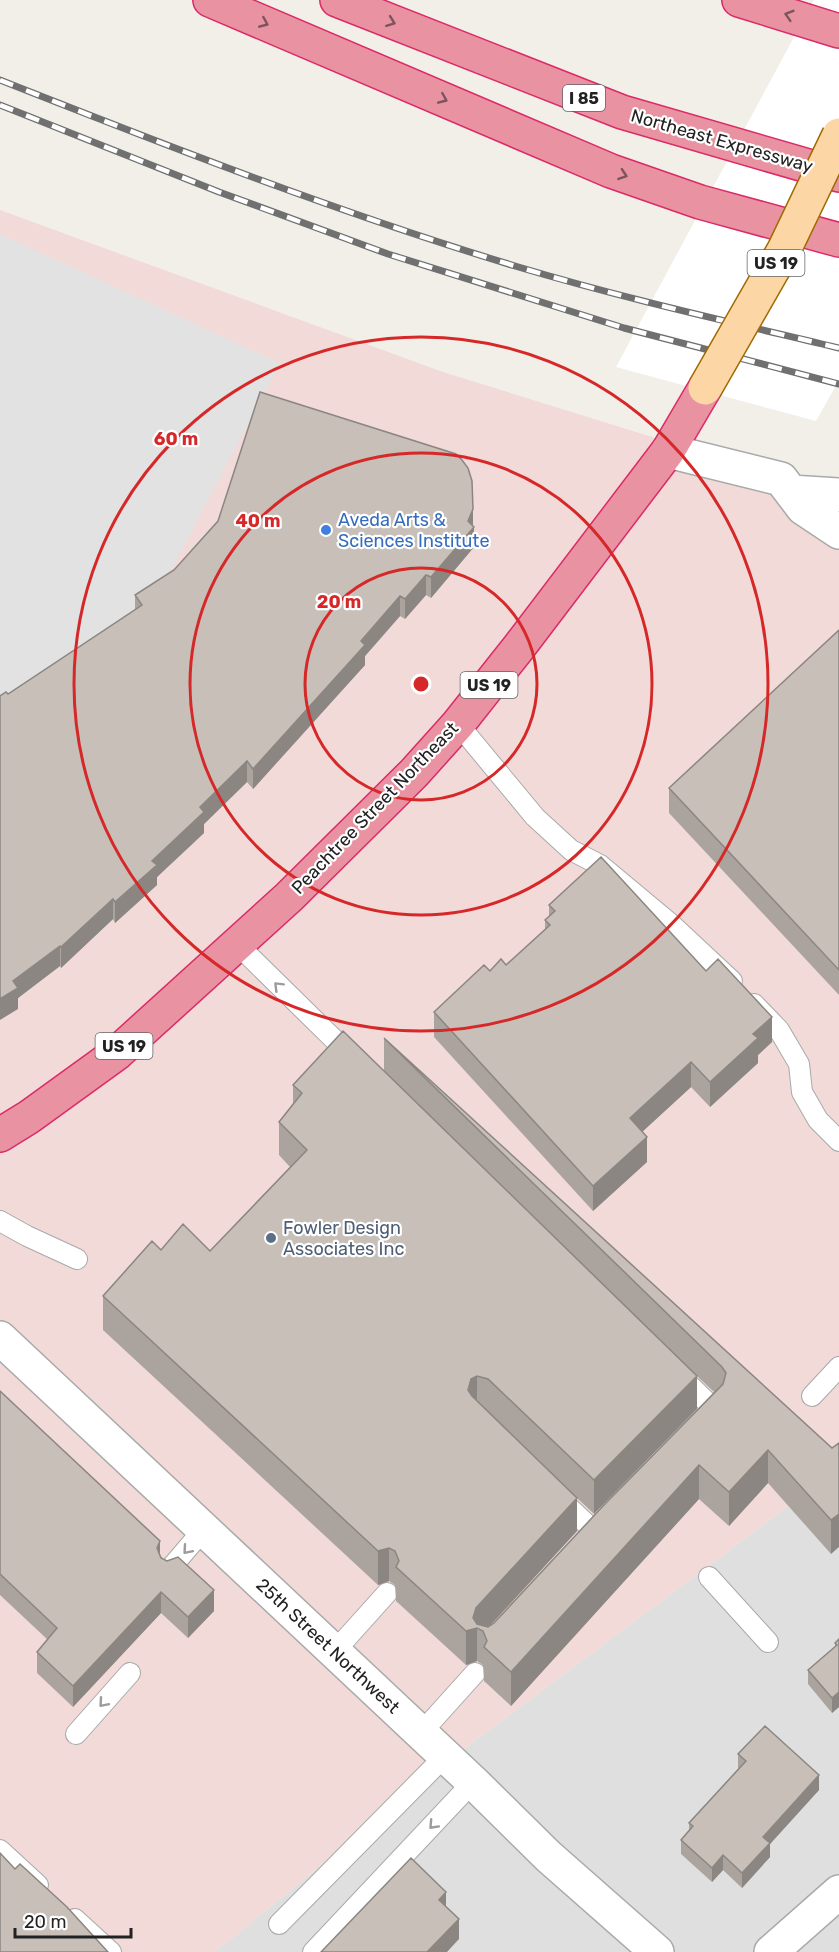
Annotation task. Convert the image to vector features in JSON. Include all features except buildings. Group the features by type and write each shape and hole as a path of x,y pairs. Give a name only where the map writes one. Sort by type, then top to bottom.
{"highway":[{"path":"210,0 611,171 700,202 839,240"},
{"name":"Northeast Expressway","path":"337,0 622,112 839,175"},
{"path":"739,0 839,31"},
{"name":"Peachtree Street Northeast","path":"0,1135 29,1117 116,1054 289,897 414,773 458,724 519,647 668,451 705,388"}],"main road":[{"name":"Peachtree Street Northeast","path":"705,388 784,250 839,135"}],"street":[{"path":"668,451 781,479 803,508 839,532"},
{"path":"791,492 839,495"},
{"name":"25th Street Northwest","path":"0,1338 473,1782 548,1856 657,1952"},
{"path":"771,1952 839,1892"}],"lane":[{"path":"458,724 535,817 571,850 600,865 672,926 734,982 779,1030 799,1064 801,1092 818,1120 839,1141"},
{"path":"237,944 362,1067"},
{"path":"0,1221 76,1259"},
{"path":"664,1360 714,1409 690,1433"},
{"path":"812,1396 839,1367"},
{"path":"545,1484 594,1531"},
{"path":"579,1548 610,1515"},
{"path":"169,1570 204,1529"},
{"path":"709,1577 768,1642"},
{"path":"334,1652 387,1593"},
{"path":"76,1734 130,1673"},
{"path":"421,1733 475,1673"},
{"path":"279,1924 445,1756"},
{"path":"313,1952 473,1782"},
{"path":"0,1850 111,1952"}],"shaded area":[{"path":"0,210 443,372 839,495 839,1468 452,1758 215,1952 0,1952"},
{"path":"0,234 280,363 142,626 0,720"},
{"path":"839,1468 839,1952 215,1952 452,1758"}],"pier":[{"path":"814,0 839,0 839,380 816,421 616,367"}],"railway":[{"path":"0,80 256,178 450,246 595,289 839,348"},
{"path":"0,105 219,192 388,254 624,328 839,384"}],"place":[{"name":"Aveda Arts & Sciences Institute","path":"326,530"},
{"name":"Fowler Design Associates Inc","path":"271,1238"}]}
